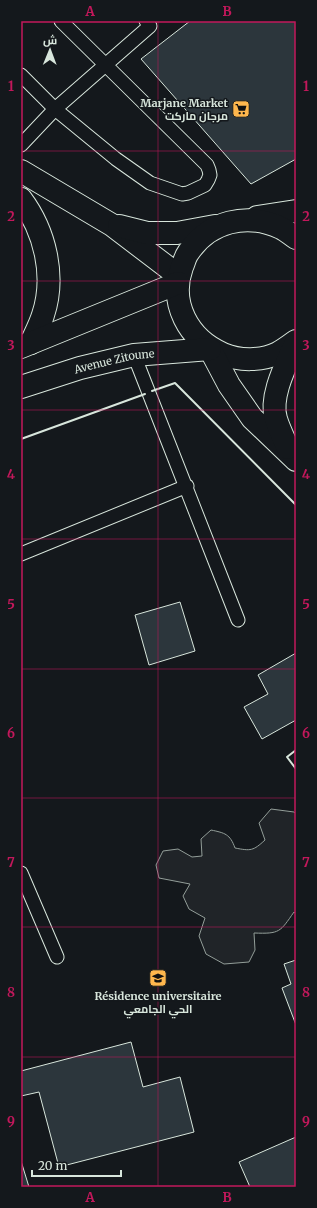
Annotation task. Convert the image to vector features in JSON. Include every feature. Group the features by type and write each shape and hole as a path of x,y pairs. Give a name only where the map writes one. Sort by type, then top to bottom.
{"main road":[{"path":"21,171 112,225 179,280"},
{"path":"21,199 29,209 42,239 48,259 48,282 43,314 26,345"},
{"path":"112,225 148,233 177,233 246,219 296,211"},
{"path":"246,219 265,222 283,228 296,238"},
{"path":"222,224 202,236 187,254 179,280 179,302 185,320 196,336 210,349 229,385 252,418 294,457"},
{"path":"26,345 179,280"},
{"path":"210,349 232,357 255,359 278,353 296,341"},
{"path":"294,457 276,418 276,395 281,377 296,341"},
{"name":"Avenue Zitoune","path":"21,387 80,368 134,355 210,349"}],"lane":[{"path":"21,74 55,109 116,159 150,183 182,194 188,193 205,185 210,175 210,170 207,165 61,21"},
{"path":"21,144 55,109 150,26 146,21"},
{"path":"134,355 238,620"},
{"path":"21,554 186,486"},
{"path":"21,873 57,958"}],"shaded area":[{"path":"271,809 294,812 296,814 296,914 294,912 282,928 274,932 254,933 255,950 249,962 224,964 206,954 199,936 205,918 189,909 183,896 190,884 159,878 156,865 163,851 178,849 192,857 202,856 201,839 211,830 220,832 229,837 235,848 245,850 252,849 265,840 259,823"}],"building":[{"name":"Marjane Market مرجان ماركت","path":"190,21 296,21 296,159 251,184 141,59"},
{"path":"180,602 195,651 149,665 135,615"},
{"path":"296,653 296,720 262,739 244,707 268,694 258,675"},
{"path":"296,960 296,1025 282,988 291,984 284,964"},
{"path":"131,1042 143,1087 180,1077 194,1132 59,1167 39,1092 21,1096 21,1071"},
{"path":"296,1137 296,1187 250,1187 239,1162"},
{"path":"21,1161 29,1187 21,1187"}],"wall":[{"path":"152,391 175,383 296,505"},
{"path":"21,439 145,394"},
{"path":"296,750 287,757 296,769"}],"place":[{"name":"Marjane Market مرجان ماركت","path":"241,109"},
{"name":"Résidence universitaire الحي الجامعي","path":"158,978"}]}
